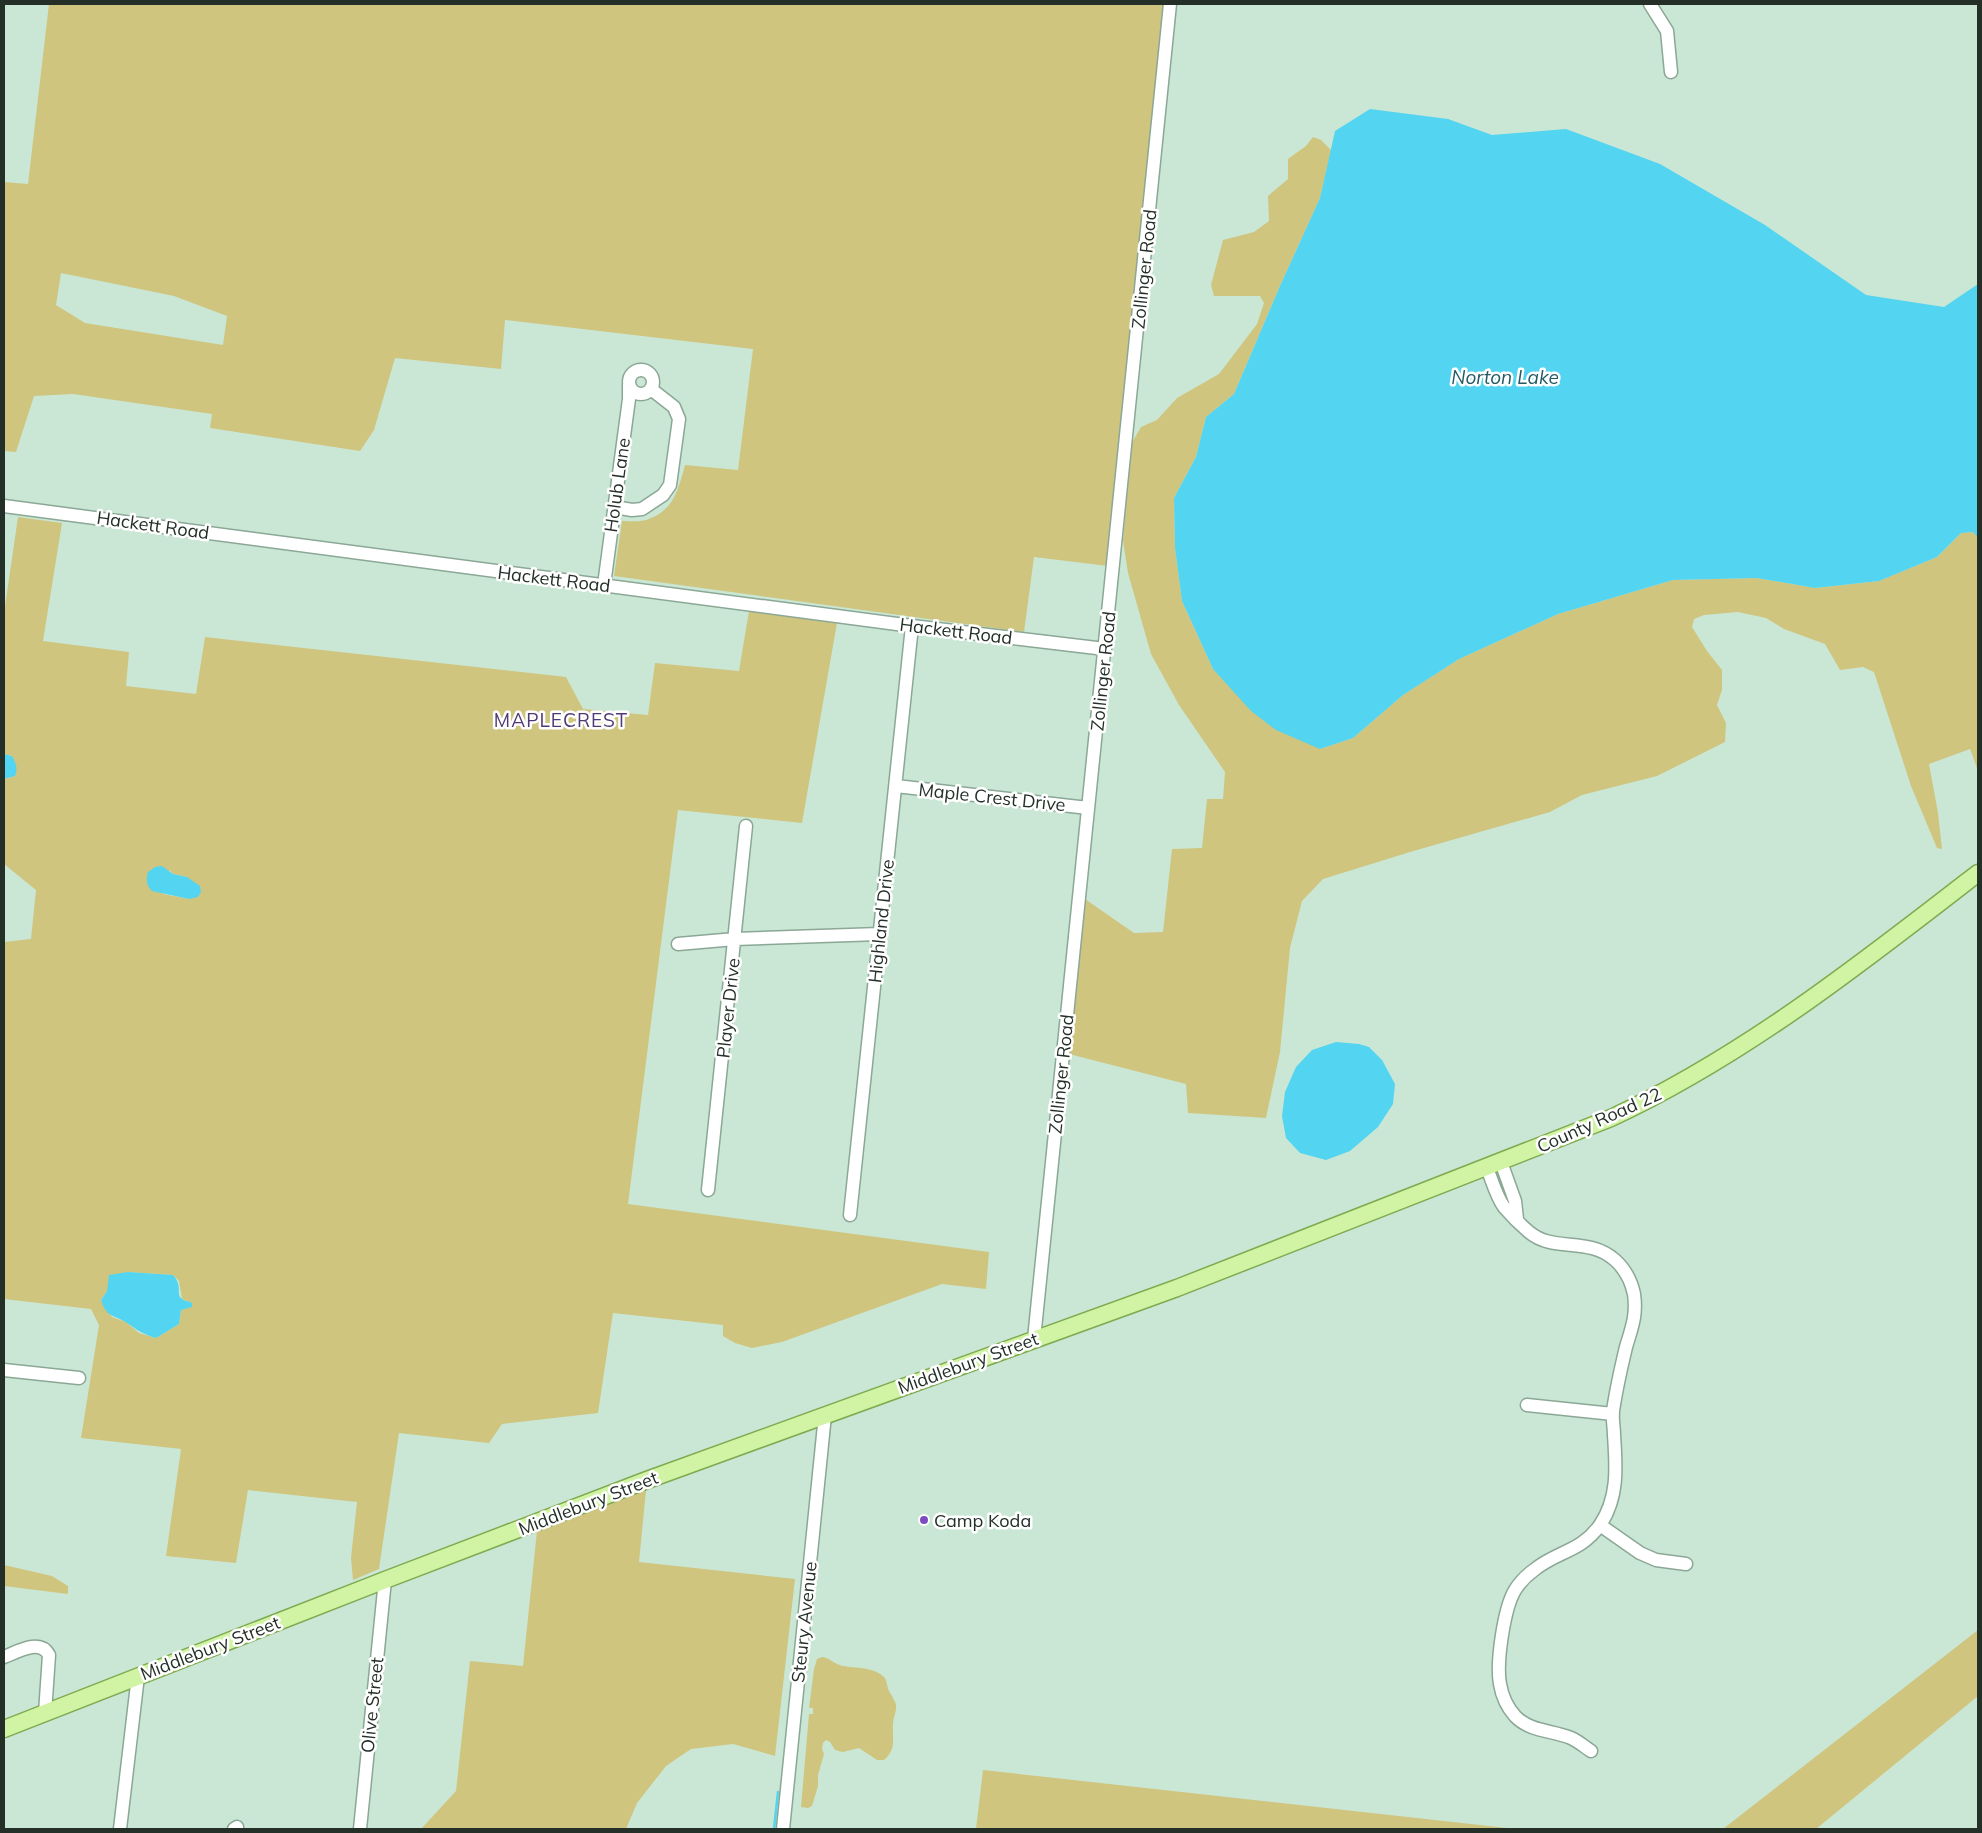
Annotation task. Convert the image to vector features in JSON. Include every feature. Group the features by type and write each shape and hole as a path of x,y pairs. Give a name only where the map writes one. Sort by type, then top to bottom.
{"main road":[{"name":"County Road 22","path":"1177,1288 1611,1118 1672,1087 1810,1000 1978,873"},
{"name":"Middlebury Street","path":"4,1728 647,1480 1177,1288"}],"street":[{"name":"Zollinger Road","path":"1034,1339 1170,4"},
{"path":"1650,4 1667,31 1671,72"},
{"path":"643,369 652,376 654,384 646,394 638,394 629,385 632,373 643,369"},
{"name":"Holub Lane","path":"604,585 629,399 629,385"},
{"path":"614,507 632,510 642,509 663,495 670,485 679,419 674,406 651,389"},
{"name":"Hackett Road","path":"4,506 912,626 1105,649"},
{"name":"Highland Drive","path":"850,1215 912,626"},
{"name":"Maple Crest Drive","path":"896,786 1088,808"},
{"name":"Player Drive","path":"708,1190 746,826"},
{"path":"678,944 735,939 879,934"},
{"path":"1494,1165 1504,1206 1529,1232 1551,1242 1588,1246 1600,1250 1620,1265 1631,1282 1635,1317 1626,1346 1613,1414 1616,1472 1615,1491 1611,1504 1600,1525 1584,1542 1568,1552 1548,1560 1525,1578 1516,1589 1505,1617 1499,1668 1499,1683 1502,1696 1515,1716 1540,1731 1572,1738 1591,1751"},
{"path":"4,1370 79,1378"},
{"path":"1527,1404 1613,1414"},
{"name":"Steury Avenue","path":"784,1829 825,1415"},
{"path":"1600,1525 1640,1552 1656,1560 1686,1564"},
{"name":"Olive Street","path":"360,1829 385,1580"},
{"path":"4,1658 30,1647 46,1649 49,1655 45,1713"},
{"path":"120,1829 138,1676"}],"shaded area":[{"path":"49,4 1170,4 1108,566 1034,557 1024,632 614,576 622,521 646,520 663,511 677,491 685,465 738,470 753,349 505,320 501,369 395,358 374,430 360,451 210,428 212,414 73,394 34,396 16,452 4,451 4,182 28,184","holes":["61,273 174,296 227,316 223,345 85,323 56,305"]},
{"path":"1313,137 1321,140 1331,150 1320,198 1234,394 1206,417 1196,457 1174,498 1175,548 1182,601 1213,669 1320,749 1353,738 1403,695 1459,659 1558,614 1673,580 1757,578 1815,588 1879,581 1937,557 1961,533 1973,532 1978,538 1978,771 1970,749 1929,764 1942,849 1937,848 1911,786 1874,672 1863,667 1840,670 1825,644 1784,629 1766,618 1738,612 1704,615 1694,619 1692,627 1722,670 1722,690 1717,705 1726,723 1725,742 1657,776 1582,795 1550,812 1323,879 1302,901 1290,948 1280,1052 1266,1118 1188,1113 1186,1084 1069,1054 1085,899 1134,933 1163,932 1172,849 1202,848 1207,799 1223,799 1225,772 1179,705 1151,654 1128,573 1123,541 1131,444 1141,427 1157,420 1177,398 1219,374 1257,324 1264,303 1260,296 1214,296 1211,285 1223,240 1254,232 1269,221 1268,196 1288,179 1288,159 1306,146"},
{"path":"18,517 62,523 43,641 129,652 126,686 196,694 205,637 566,677 583,709 648,715 655,663 739,671 749,611 837,623 802,823 678,810 628,1204 989,1252 986,1289 942,1284 782,1342 752,1348 735,1343 723,1336 723,1325 613,1313 598,1413 502,1424 489,1443 399,1433 379,1569 353,1580 351,1558 357,1502 248,1490 236,1563 166,1556 181,1449 81,1438 99,1325 91,1309 4,1299 4,942 31,939 36,890 4,864 4,779 15,776 12,756 4,754 4,613","holes":["169,870 173,874 187,877 189,899 163,894","128,1272 173,1275 179,1281 182,1299 192,1303 181,1310 179,1324 156,1338 139,1333 126,1322 112,1317 101,1300 107,1291"]},
{"path":"647,1480 639,1562 795,1579 775,1756 733,1744 691,1749 666,1766 637,1803 626,1829 421,1829 456,1791 470,1661 523,1666 538,1521"},
{"path":"4,1565 52,1576 68,1586 68,1594 4,1586"},
{"path":"1978,1630 1978,1696 1816,1829 1723,1829"},
{"path":"822,1657 843,1666 875,1671 884,1677 896,1705 893,1722 893,1744 891,1752 884,1760 877,1760 859,1748 843,1752 835,1750 830,1742 826,1740 823,1743 822,1749 824,1754 818,1775 818,1786 812,1806 808,1808 801,1807 809,1714 813,1714 813,1708 809,1708 814,1669 817,1659"},
{"path":"983,1770 1516,1829 976,1829"}],"water":[{"name":"Norton Lake","path":"1370,109 1448,119 1492,135 1566,129 1660,164 1765,225 1866,295 1944,307 1978,284 1978,538 1973,532 1961,533 1937,557 1879,581 1815,588 1757,578 1673,580 1558,614 1459,659 1403,695 1353,738 1320,749 1276,730 1251,711 1213,669 1182,601 1175,548 1174,498 1196,457 1206,417 1234,394 1320,198 1335,131"},
{"path":"4,754 12,756 16,773 15,776 4,779"},
{"path":"162,866 173,874 187,877 200,886 201,892 198,897 189,899 152,891 147,882 148,872 155,867"},
{"path":"1336,1042 1369,1047 1382,1060 1395,1084 1393,1104 1378,1127 1350,1151 1326,1160 1300,1153 1286,1138 1282,1116 1285,1092 1296,1067 1312,1050"},
{"path":"128,1272 173,1275 179,1286 180,1296 183,1300 192,1303 192,1307 181,1310 179,1324 156,1338 141,1332 108,1313 101,1300 107,1291 109,1275"}],"waterway":[{"path":"774,1829 778,1792"}],"place":[{"name":"Camp Koda","path":"924,1520"}],"district":[{"name":"MAPLECREST","path":"561,720"}]}
